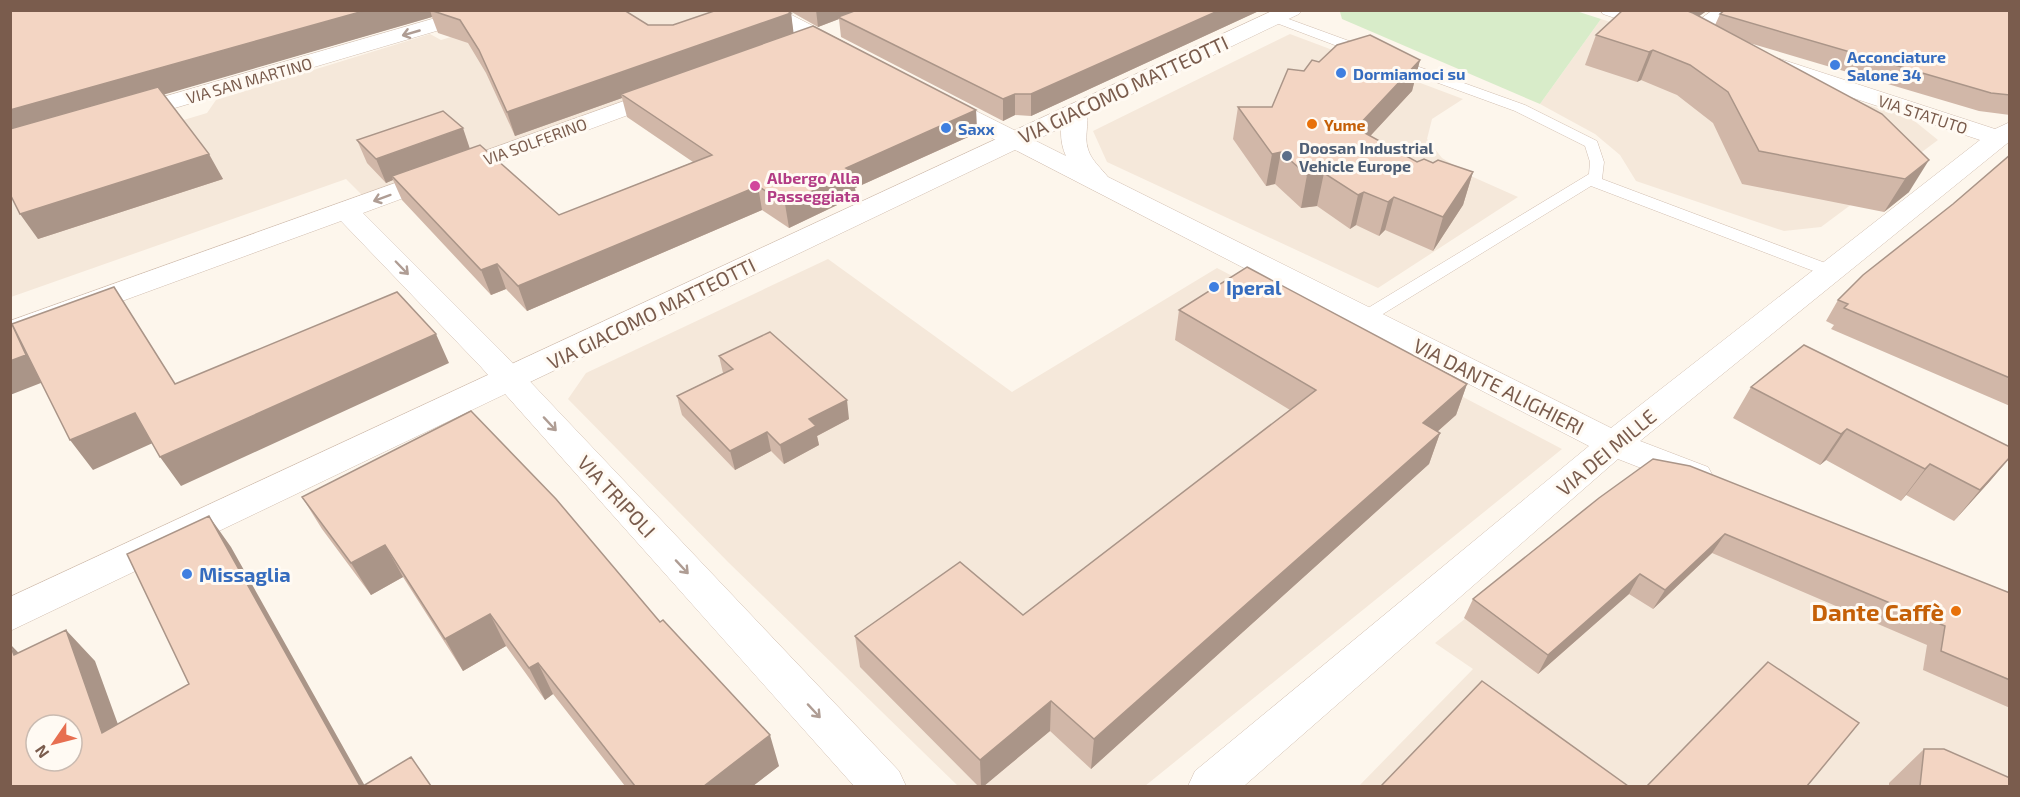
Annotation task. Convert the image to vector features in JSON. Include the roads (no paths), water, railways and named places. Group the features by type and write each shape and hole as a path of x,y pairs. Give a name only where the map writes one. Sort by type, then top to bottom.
{"street":[{"name":"VIA SAN MARTINO","path":"101,122 487,10"},
{"path":"766,10 861,59"},
{"path":"1610,10 1711,43"},
{"path":"1689,36 1727,10"},
{"name":"VIA GIACOMO MATTEOTTI","path":"10,615 1283,14"},
{"path":"785,50 849,26"},
{"name":"VIA STATUTO","path":"1755,58 2003,134"},
{"name":"VIA SOLFERINO","path":"10,332 684,87"},
{"name":"VIA DANTE ALIGHIERI","path":"913,87 1101,185 1614,444 1724,487"},
{"name":"VIA DANTE ALIGHIERI","path":"1076,111 1072,140 1074,148 1101,185"},
{"name":"VIA DEI MILLE","path":"1211,786 1614,444 2003,134"},
{"name":"VIA TRIPOLI","path":"346,211 511,380 883,786"}],"lane":[{"path":"1283,14 1565,128 1592,144 1597,162 1596,176 1364,318"},
{"path":"1590,180 1830,272"}],"place":[{"name":"Acconciature Salone 34","path":"1835,65"},
{"name":"Dormiamoci su","path":"1341,73"},
{"name":"Yume","path":"1312,124"},
{"name":"Saxx","path":"946,128"},
{"name":"Doosan Industrial Vehicle Europe","path":"1287,156"},
{"name":"Albergo Alla Passeggiata","path":"755,186"},
{"name":"Iperal","path":"1214,287"},
{"name":"Missaglia","path":"187,574"},
{"name":"Dante Caffè","path":"1956,611"}]}
